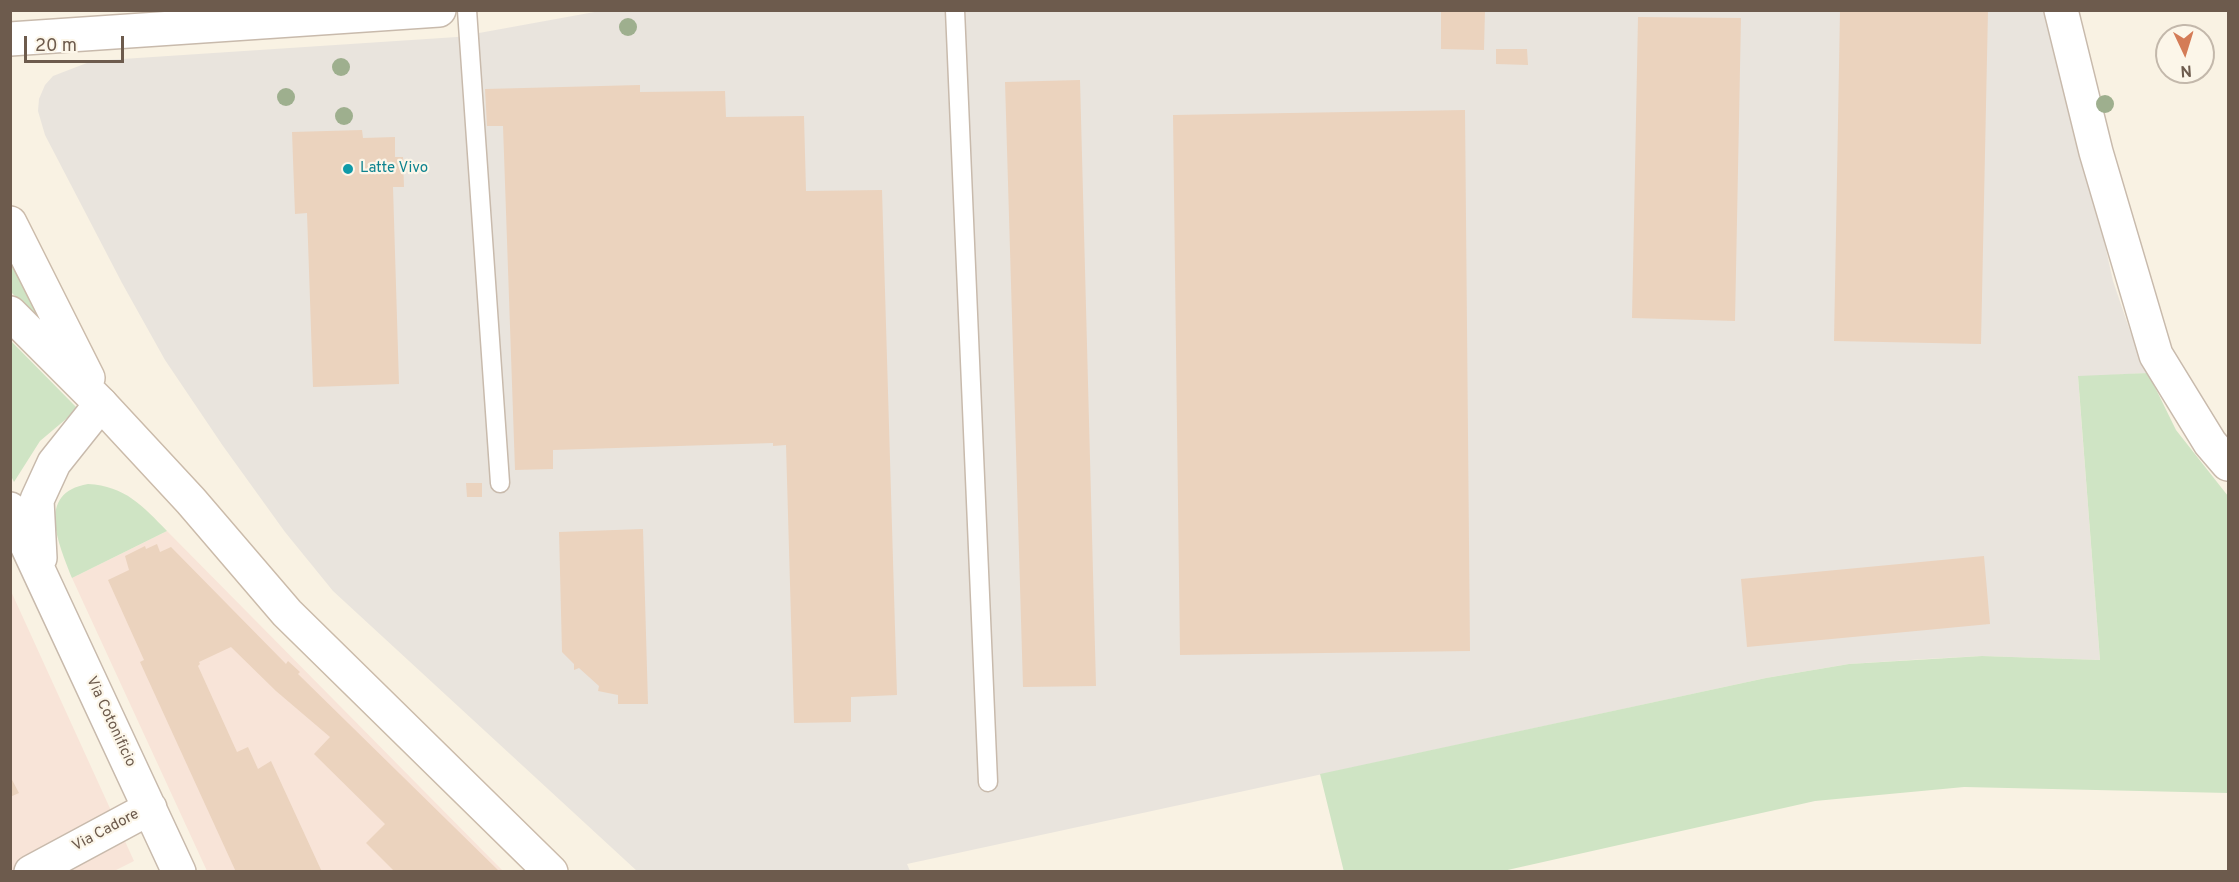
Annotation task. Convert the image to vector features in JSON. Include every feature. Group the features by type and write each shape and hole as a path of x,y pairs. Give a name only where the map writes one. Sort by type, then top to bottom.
{"street":[{"path":"10,39 439,10"},
{"path":"2061,10 2096,152 2156,355 2210,442 2229,464"},
{"path":"10,223 101,404"},
{"path":"10,313 101,404 191,501 287,613 550,872"},
{"name":"Via Cotonificio","path":"40,572 37,500 54,463 101,404"},
{"name":"Via Cotonificio","path":"10,509 178,872"},
{"name":"Via Cadore","path":"31,872 150,808"}],"lane":[{"path":"467,10 500,483"},
{"path":"955,10 988,782"}],"shaded area":[{"path":"600,11 2053,11 2113,281 2130,331 2148,373 2078,377 2100,660 1982,656 1926,659 1849,664 1766,678 907,864 910,871 637,871 333,591 285,532 165,360 45,135 38,111 39,99 45,85 53,76 92,61 457,37"},
{"path":"167,531 503,871 207,871 72,578"},
{"path":"10,589 134,861 114,871 11,871"}],"green space":[{"path":"11,249 58,341 11,292"},
{"path":"10,340 78,409 40,441 14,482 10,474"},
{"path":"2148,373 2176,430 2228,496 2228,793 1964,787 1815,801 1503,871 1344,872 1320,774 1766,678 1849,664 1982,656 2100,660 2078,376"},
{"path":"88,484 123,493 150,513 167,531 72,578 57,536 56,509 61,498 72,489"}],"building":[{"path":"1441,10 1485,10 1484,50 1441,49"},
{"path":"1840,10 1988,10 1981,344 1834,341"},
{"path":"1638,17 1741,18 1735,321 1632,318"},
{"path":"1496,49 1527,49 1528,65 1496,64"},
{"path":"1080,80 1096,686 1023,687 1005,82"},
{"path":"640,85 640,92 725,91 726,117 804,116 806,191 882,190 897,695 851,697 851,722 794,723 786,445 773,446 773,443 553,450 553,469 515,470 503,126 487,126 485,89"},
{"path":"1465,110 1470,651 1180,655 1173,115"},
{"path":"362,130 363,138 395,137 395,157 403,157 404,187 393,187 399,384 313,387 307,213 295,214 292,132"},
{"path":"466,483 482,483 482,497 467,497"},
{"path":"643,529 648,704 618,704 618,695 598,691 599,686 579,668 574,670 574,664 562,652 559,532"},
{"path":"157,544 160,552 171,547 286,664 288,661 300,672 298,674 500,872 395,872 366,843 385,824 314,754 330,737 276,691 231,647 199,662 198,666 237,752 248,747 258,769 271,761 322,872 236,872 140,662 144,660 108,580 129,570 125,556 145,546 146,549"},
{"path":"1984,556 1990,624 1747,647 1741,579"},
{"path":"10,776 19,793 10,797"}],"place":[{"name":"Latte Vivo","path":"348,169"}]}
